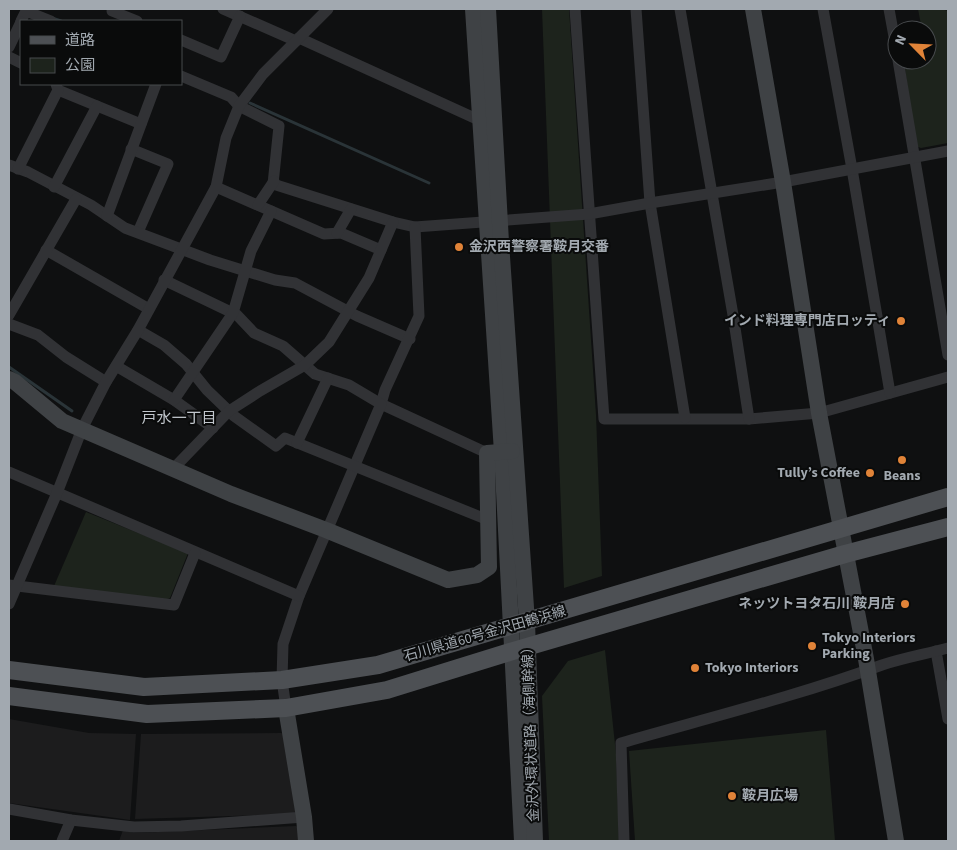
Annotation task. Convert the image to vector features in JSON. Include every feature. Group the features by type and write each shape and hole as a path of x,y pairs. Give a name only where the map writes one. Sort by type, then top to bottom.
{"main road":[{"name":"石川県道60号金沢田鶴浜線","path":"9,670 144,687 282,680 378,665 948,497"},
{"name":"石川県道60号金沢田鶴浜線","path":"9,696 147,714 286,708 387,690 845,554 948,527"}],"street":[{"path":"223,9 481,121"},
{"path":"9,604 13,586 57,493 82,429 106,382 138,330 216,187 226,138 239,106 263,74 328,9"},
{"path":"473,9 481,121 494,222"},
{"path":"9,379 62,421 232,494 448,580 477,575 489,567 488,520 502,452 488,9"},
{"path":"575,9 604,419 749,419 818,413 948,377"},
{"path":"636,9 650,203 685,418"},
{"path":"680,9 734,315 749,419"},
{"path":"753,9 783,182 818,413 868,672 896,841"},
{"path":"823,9 890,393"},
{"path":"22,20 26,11 48,20"},
{"path":"111,14 133,20"},
{"path":"182,40 221,57 240,16"},
{"path":"9,47 20,23"},
{"path":"900,70 948,355"},
{"path":"182,76 231,97 239,106 279,126 274,181 258,205"},
{"path":"107,216 156,85"},
{"path":"141,124 57,87 14,167 28,172 91,205 126,228 244,271 275,280 295,283 348,311 410,339"},
{"path":"54,187 97,106"},
{"path":"132,149 168,164 138,232"},
{"path":"274,181 273,184 393,222 416,227 589,214 783,182 948,151"},
{"path":"216,187 324,234 342,233 381,250"},
{"path":"9,315 76,198"},
{"path":"337,233 351,209"},
{"path":"174,400 232,313 251,251 272,211"},
{"path":"173,468 229,412 260,391 305,365 329,342 369,278 393,222"},
{"path":"306,841 304,817 282,680 283,644 299,596 326,530 381,404 385,390 419,316 416,227"},
{"path":"46,250 149,309"},
{"path":"164,280 237,315 254,333 283,346 315,374 349,385 381,404 502,452"},
{"path":"9,324 38,336 106,382"},
{"path":"138,330 164,345 229,412 276,446 285,438 488,520"},
{"path":"116,366 174,400 213,428"},
{"path":"297,443 328,378"},
{"name":"金沢外環状道路（海側幹線）","path":"502,452 519,624 535,841"},
{"path":"9,472 299,596"},
{"path":"13,586 174,605 195,553"},
{"path":"624,841 621,743 868,672 882,665 948,648"},
{"name":"金沢外環状道路（海側幹線）","path":"521,649 522,841"},
{"path":"936,651 948,719"},
{"path":"9,809 71,820 134,827 181,826 304,817"},
{"path":"62,841 71,820"}],"shaded area":[{"path":"9,719 89,733 136,734 130,820 9,803"},
{"path":"281,733 286,735 300,809 292,814 135,819 141,734"},
{"path":"296,826 301,830 301,841 119,841 123,830 134,833"}],"green space":[{"path":"542,9 569,9 596,415 602,576 564,588"},
{"path":"918,9 941,9 948,11 948,143 921,148 916,146 905,70 937,70 937,20 920,20"},
{"path":"86,512 188,553 170,598 165,600 54,586"},
{"path":"605,650 616,754 619,841 549,841 542,696 568,661"},
{"name":"鞍月広場","path":"826,730 835,841 635,841 629,751"}],"waterway":[{"path":"52,18 58,20"},
{"path":"250,103 429,183"},
{"path":"9,367 72,411"}],"place":[{"name":"金沢西警察署鞍月交番","path":"459,247"},
{"name":"インド料理専門店ロッティ","path":"901,321"},
{"name":"Beans","path":"902,460"},
{"name":"Tully’s Coffee","path":"870,473"},
{"name":"ネッツトヨタ石川 鞍月店","path":"905,604"},
{"name":"Tokyo Interiors Parking","path":"812,646"},
{"name":"Tokyo Interiors","path":"695,668"},
{"name":"鞍月広場","path":"732,796"}],"district":[{"name":"戸水一丁目","path":"179,418"}]}
